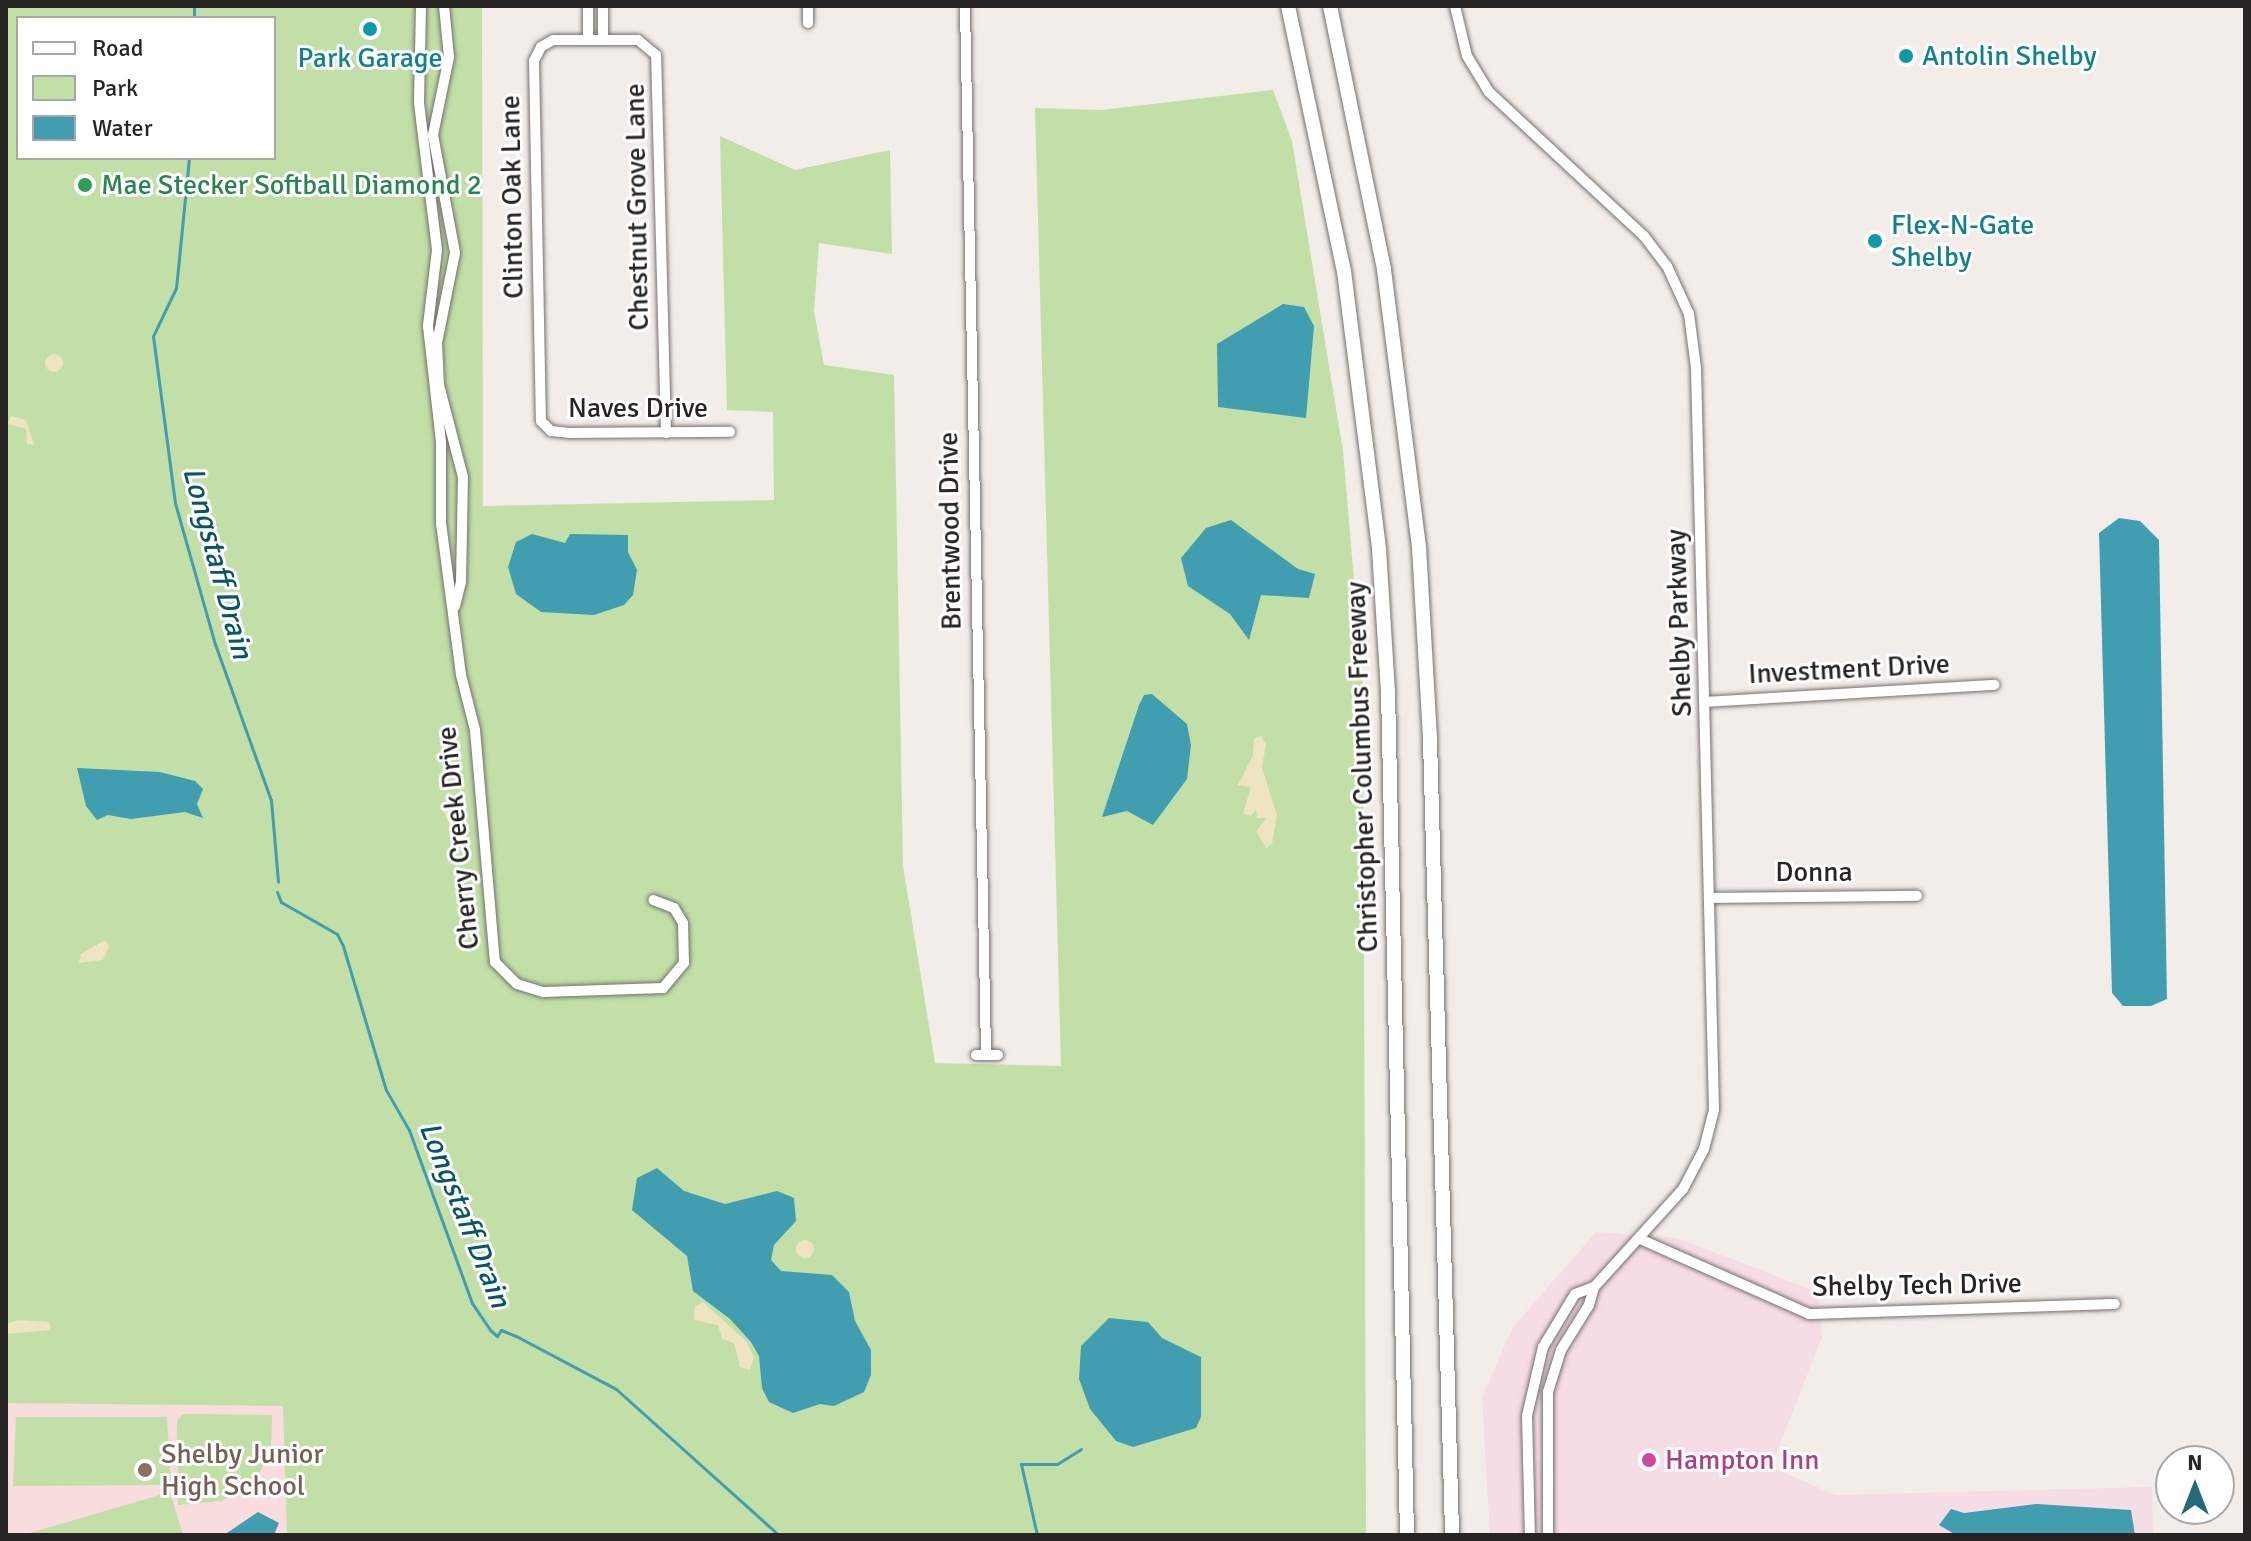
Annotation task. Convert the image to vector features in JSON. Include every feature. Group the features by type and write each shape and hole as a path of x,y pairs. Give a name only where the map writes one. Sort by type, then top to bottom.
{"highway":[{"name":"Christopher Columbus Freeway","path":"1288,6 1344,271 1376,507 1388,691 1407,1535"},
{"path":"1330,6 1384,270 1419,547 1430,740 1453,1535"},
{"path":"1400,1535 1405,1474"}],"street":[{"name":"Cherry Creek Drive","path":"421,6 419,103 455,253 439,319 436,385 463,477 463,555 455,608"},
{"name":"Cherry Creek Drive","path":"444,6 449,57 437,101 430,152 437,250 428,326 441,442 444,557 455,608 461,675 475,730 481,841 497,967 517,984 544,992 650,992 671,985 684,963 683,923 674,908 653,900"},
{"path":"588,6 588,39"},
{"path":"603,6 603,39"},
{"path":"808,6 808,23"},
{"name":"Brentwood Drive","path":"965,6 987,1055"},
{"name":"Shelby Parkway","path":"1455,6 1467,56 1489,92 1644,236 1667,266 1685,302 1696,368 1710,898 1711,1123 1692,1176 1640,1239 1594,1287 1575,1294 1543,1347 1531,1386 1530,1535"},
{"name":"Chestnut Grove Lane","path":"588,39 645,42 658,61 666,433"},
{"name":"Clinton Oak Lane","path":"546,428 539,413 534,58 553,40 588,39"},
{"name":"Naves Drive","path":"546,428 569,433 730,432"},
{"path":"444,557 463,555"},
{"name":"Investment Drive","path":"1705,702 1995,685"},
{"name":"Donna","path":"1710,898 1917,896"},
{"name":"Shelby Tech Drive","path":"1640,1239 1809,1314 2115,1304"},
{"name":"Shelby Parkway","path":"1548,1535 1547,1402 1557,1360 1589,1305 1594,1287"},
{"path":"1531,1386 1541,1389 1547,1402"}],"shaded area":[{"path":"1596,1232 1677,1238 1818,1292 1822,1337 1771,1467 1836,1495 2152,1487 2153,1535 1490,1535 1482,1397 1513,1327"},
{"name":"Shelby Junior High School","path":"6,1403 283,1406 287,1535 6,1535"}],"green space":[{"path":"6,6 482,6 483,506 774,500 773,412 727,410 720,136 795,170 890,150 892,254 819,243 814,311 824,365 894,375 903,866 935,1063 1061,1066 1035,108 1101,110 1273,90 1292,141 1343,451 1363,686 1366,1535 287,1535 283,1406 6,1403"},
{"path":"183,1414 272,1415 271,1452 253,1484 221,1501 178,1505 177,1421"},
{"path":"16,1417 167,1417 171,1485 13,1486"},
{"path":"170,1492 183,1535 23,1535"}],"sand":[{"path":"54,354 63,363 54,372 45,363"},
{"path":"11,416 26,420 34,445 27,444 26,429 8,424"},
{"path":"1261,736 1266,744 1262,768 1277,815 1272,844 1266,848 1256,831 1267,818 1257,818 1256,809 1251,816 1243,813 1251,787 1238,785 1253,755 1254,739"},
{"path":"450,800 458,825 452,831 443,809"},
{"path":"105,940 109,946 103,960 79,963 81,954"},
{"path":"805,1240 814,1249 805,1258 796,1249"},
{"path":"703,1302 746,1341 754,1357 750,1370 740,1367 734,1343 722,1339 718,1325 694,1320 695,1306"},
{"path":"18,1320 49,1322 51,1330 6,1334 6,1324"}],"water":[{"path":"1283,304 1304,307 1314,326 1306,418 1218,407 1217,344"},
{"path":"2119,518 2140,521 2159,540 2167,999 2151,1006 2123,1006 2112,993 2099,533"},
{"path":"1231,520 1298,569 1315,574 1309,598 1261,595 1249,640 1230,614 1188,586 1181,558 1206,528"},
{"path":"532,534 565,543 570,534 628,535 628,552 637,570 633,595 624,605 594,615 541,612 516,594 508,567 516,542"},
{"path":"1152,694 1187,724 1191,745 1187,779 1153,825 1127,811 1102,817 1139,705 1144,695"},
{"path":"77,768 160,772 195,781 203,789 197,804 203,818 185,812 131,819 108,815 97,820 86,806"},
{"path":"657,1168 684,1191 725,1204 777,1191 794,1198 796,1221 774,1245 771,1260 781,1271 832,1275 849,1292 855,1321 871,1350 871,1375 864,1392 834,1406 820,1404 793,1413 769,1402 762,1388 759,1356 751,1342 730,1319 693,1291 687,1256 632,1210 637,1178"},
{"path":"1109,1318 1148,1322 1162,1338 1201,1357 1201,1417 1196,1428 1133,1447 1116,1441 1090,1409 1079,1379 1081,1346"},
{"path":"2037,1504 2131,1510 2135,1535 1956,1535 1939,1525 1951,1509 1964,1513"},
{"path":"258,1512 279,1523 274,1535 224,1535"}],"waterway":[{"name":"Longstaff Drain","path":"194,6 194,16"},
{"name":"Longstaff Drain","path":"189,160 176,288 153,336 175,503 215,644 271,800 278,882"},
{"name":"Longstaff Drain","path":"277,892 281,902 337,934 343,946 386,1090 409,1130 472,1303 490,1330 497,1336 501,1330 516,1336 616,1389 779,1535"},
{"path":"1037,1535 1021,1464 1057,1464 1081,1449"}],"place":[{"name":"Park Garage","path":"370,29"},
{"name":"Antolin Shelby","path":"1906,56"},
{"name":"Mae Stecker Softball Diamond 2","path":"85,185"},
{"name":"Flex-N-Gate Shelby","path":"1875,241"},
{"name":"Hampton Inn","path":"1649,1460"},
{"name":"Shelby Junior High School","path":"145,1470"}]}
